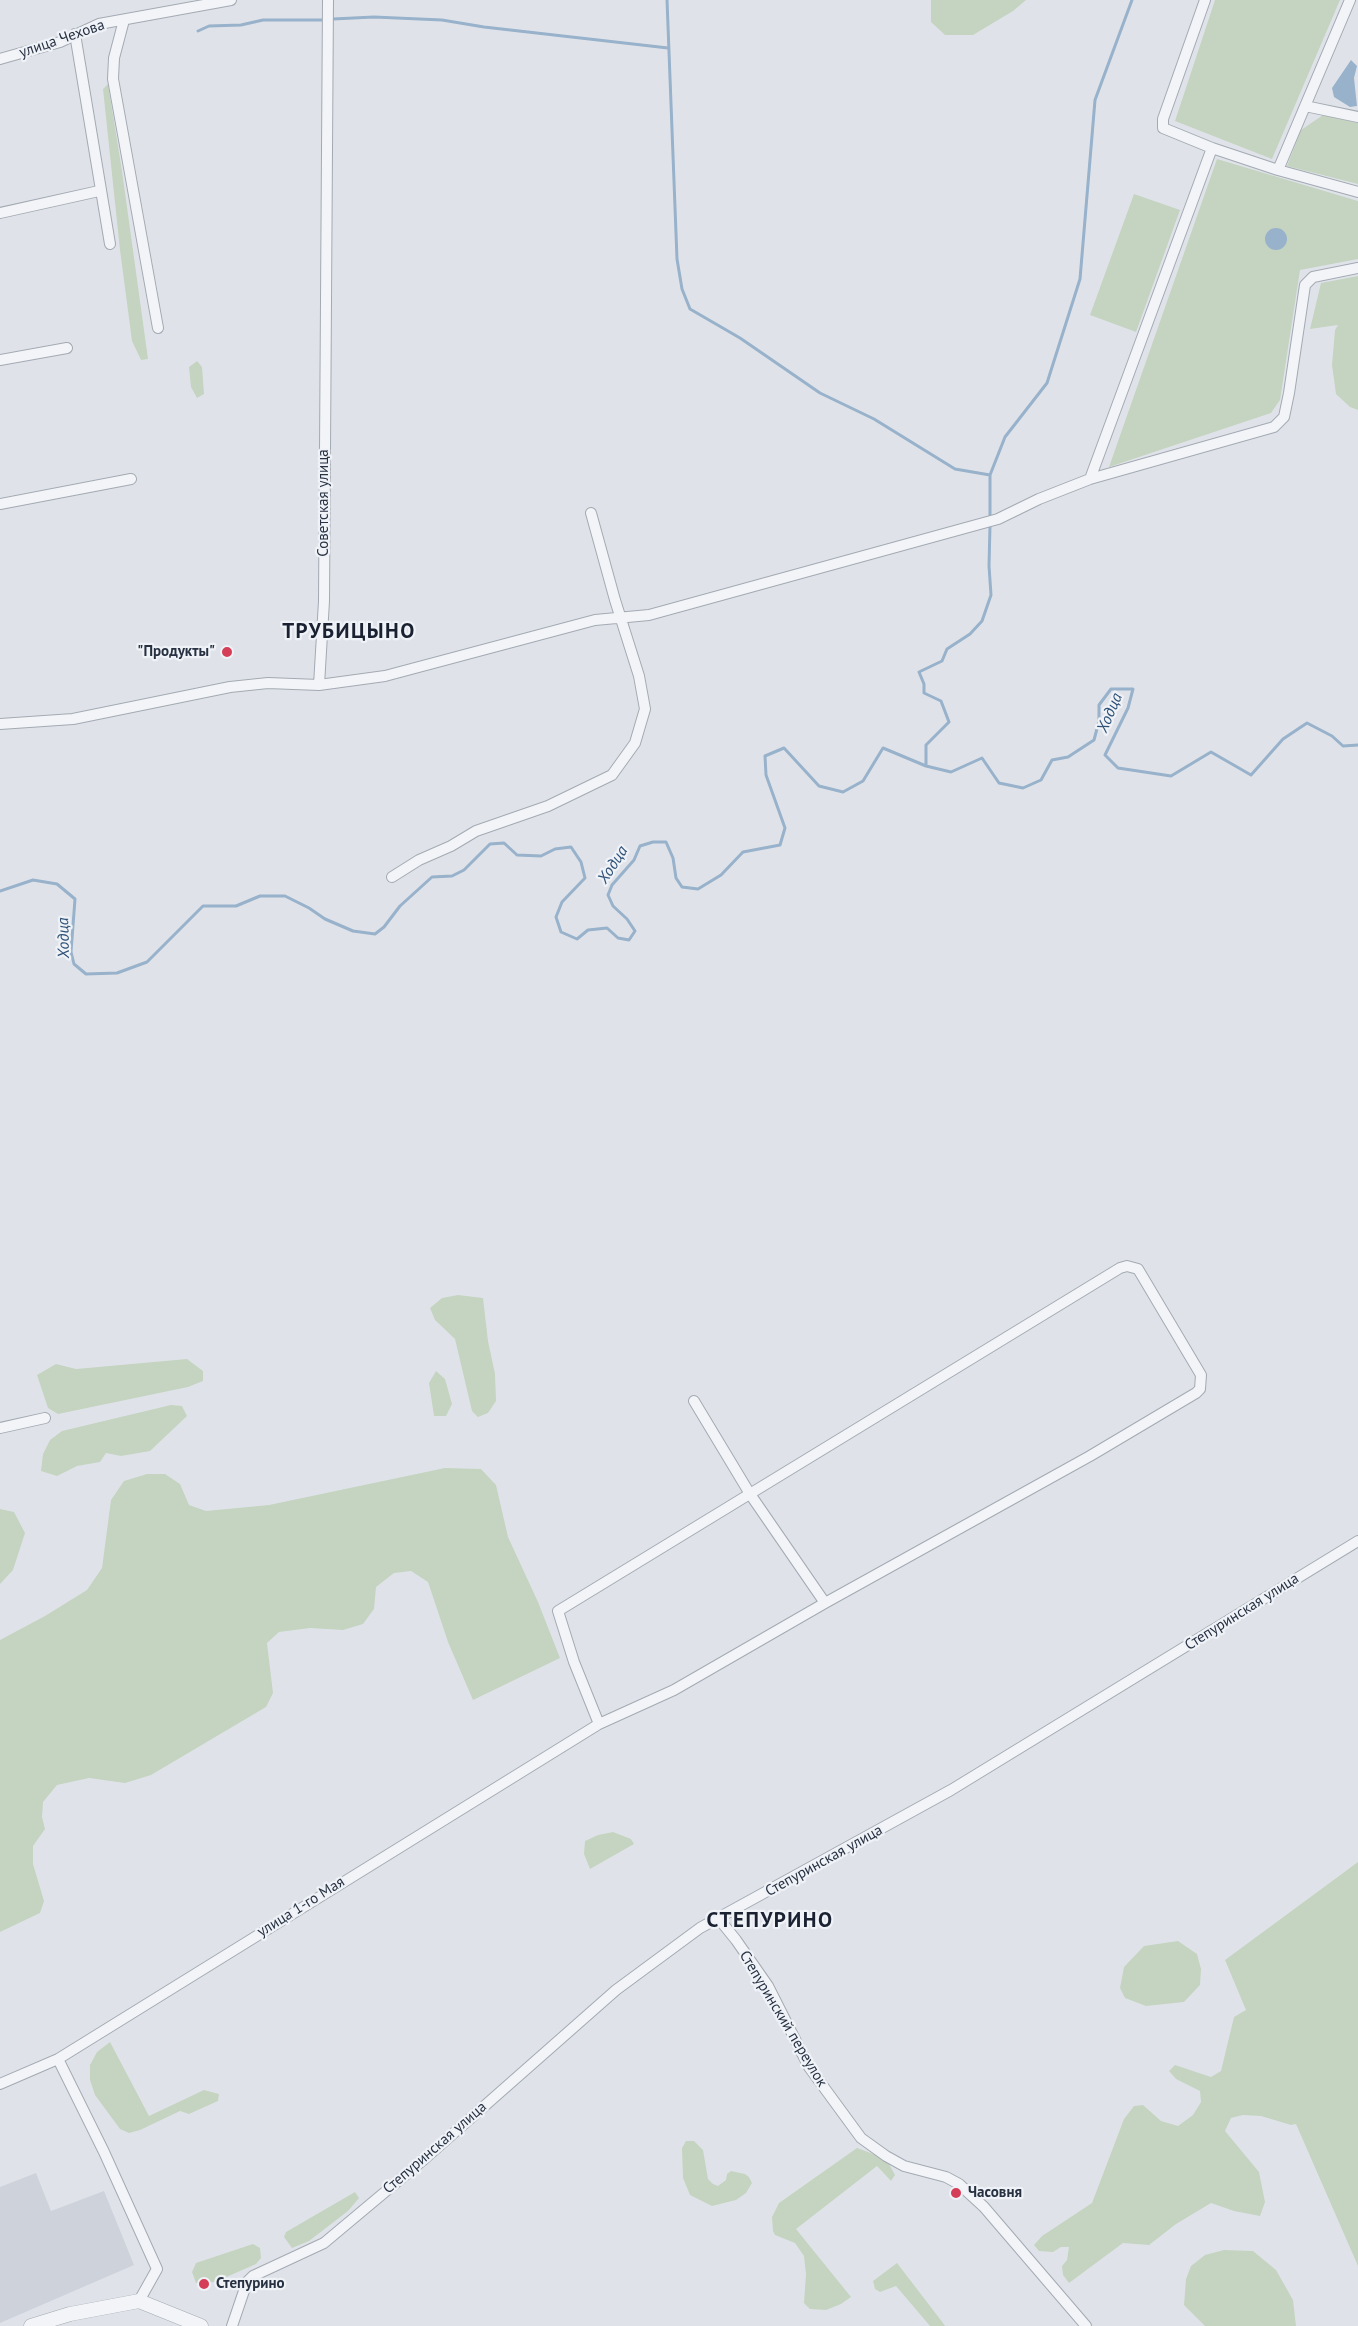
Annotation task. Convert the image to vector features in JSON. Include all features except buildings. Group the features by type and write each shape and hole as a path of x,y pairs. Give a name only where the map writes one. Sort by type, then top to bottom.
{"street":[{"name":"улица Чехова","path":"0,59 60,42 99,24 231,0"},
{"name":"Советская улица","path":"319,684 324,601 328,0"},
{"path":"1205,0 1163,119 1163,128 1212,148 1278,170 1358,192"},
{"path":"1278,170 1350,0"},
{"path":"124,20 114,58 113,79 158,328"},
{"path":"75,34 99,191 110,244"},
{"path":"1305,106 1358,117"},
{"path":"1090,479 1212,148"},
{"path":"0,213 99,191"},
{"path":"0,724 73,719 230,687 268,683 319,684 385,676 595,620 649,615 998,519 1039,499 1090,479 1274,428 1284,417 1305,285 1313,277 1358,268"},
{"path":"0,360 68,348"},
{"path":"0,504 131,479"},
{"path":"392,877 419,860 451,846 476,831 548,806 612,775 635,743 645,709 639,676 591,513"},
{"name":"улица 1-го Мая","path":"0,2084 58,2059 599,1724 674,1689 1090,1456 1200,1389 1201,1375 1138,1269 1127,1266 1120,1268 750,1494"},
{"path":"694,1401 750,1494 825,1603"},
{"path":"0,1428 45,1418"},
{"path":"599,1724 574,1662 558,1611 750,1494"},
{"name":"Степуринская улица","path":"231,2326 247,2282 253,2276 324,2243 422,2161 616,1990 700,1928 951,1790 1358,1540"},
{"name":"Степуринский переулок","path":"719,1919 768,1986 809,2067 861,2138 904,2166 946,2177 959,2184 984,2207 1086,2326"},
{"path":"58,2059 104,2152 157,2269 139,2301"},
{"path":"32,2326 70,2314 139,2301 201,2326"}],"shaded area":[{"path":"36,2173 51,2211 104,2191 134,2265 0,2323 0,2187"}],"green space":[{"path":"931,0 1026,0 1013,11 973,35 945,35 931,22"},
{"path":"1215,0 1340,0 1272,159 1175,121"},
{"path":"108,84 148,359 141,360 132,341 120,250 103,89"},
{"path":"1323,115 1358,123 1358,184 1287,166 1301,130"},
{"path":"1217,159 1358,201 1358,259 1300,270 1280,400 1271,413 1109,467"},
{"path":"1134,194 1180,210 1136,332 1090,315"},
{"path":"1358,276 1358,410 1350,407 1336,394 1332,365 1335,330 1338,325 1310,329 1321,283"},
{"path":"197,361 202,367 204,394 197,398 191,387 189,367"},
{"path":"458,1295 483,1298 495,1374 496,1401 488,1413 478,1417 472,1411 455,1339 435,1320 430,1308 442,1298"},
{"path":"187,1359 203,1371 203,1381 188,1387 58,1414 48,1408 37,1375 56,1364 76,1369"},
{"path":"436,1371 445,1379 452,1404 446,1416 434,1416 429,1383"},
{"path":"171,1405 182,1406 187,1416 150,1451 121,1456 106,1453 100,1462 77,1466 57,1476 41,1471 43,1454 50,1440 62,1431"},
{"path":"445,1468 481,1469 496,1485 508,1537 538,1602 560,1658 473,1700 448,1642 428,1582 411,1571 394,1573 376,1587 374,1609 363,1624 343,1630 310,1628 279,1632 267,1643 273,1693 266,1707 151,1775 125,1783 89,1778 57,1785 43,1802 42,1817 45,1829 33,1846 33,1864 44,1901 40,1913 0,1932 0,1640 87,1590 102,1568 111,1500 124,1481 147,1474 165,1474 180,1484 189,1505 206,1511 269,1505"},
{"path":"0,1509 14,1512 25,1533 13,1570 0,1584"},
{"path":"613,1832 631,1839 634,1844 590,1869 584,1854 585,1841"},
{"path":"1358,1862 1358,2266 1296,2124 1291,2125 1261,2116 1243,2115 1231,2118 1225,2131 1259,2172 1265,2202 1260,2216 1234,2211 1211,2203 1176,2224 1149,2245 1123,2243 1069,2283 1063,2275 1062,2266 1067,2260 1069,2247 1061,2247 1053,2252 1039,2251 1034,2245 1042,2236 1092,2203 1124,2119 1134,2106 1143,2105 1161,2121 1178,2126 1193,2115 1201,2102 1200,2091 1176,2079 1169,2071 1175,2065 1211,2077 1221,2071 1234,2017 1246,2010 1225,1960"},
{"path":"1178,1941 1197,1954 1201,1969 1200,1985 1184,2002 1146,2006 1125,1998 1120,1988 1124,1967 1144,1946"},
{"path":"110,2042 149,2116 204,2090 219,2094 218,2101 189,2114 180,2111 140,2130 129,2133 120,2129 95,2095 90,2080 90,2065 97,2052"},
{"path":"686,2141 694,2141 703,2150 708,2179 713,2184 718,2186 726,2180 727,2174 731,2171 745,2174 752,2183 746,2193 736,2200 712,2206 690,2195 683,2178 682,2148"},
{"path":"857,2148 876,2155 889,2164 895,2175 891,2181 877,2166 796,2229 851,2297 826,2310 810,2309 804,2303 806,2274 804,2256 795,2243 775,2235 772,2217 779,2203"},
{"path":"355,2192 359,2198 348,2211 309,2241 292,2248 284,2237 286,2232"},
{"path":"253,2244 260,2248 261,2258 256,2264 215,2282 196,2283 192,2272 196,2263"},
{"path":"1224,2250 1253,2251 1276,2270 1293,2300 1296,2326 1205,2326 1184,2305 1186,2279 1191,2266 1205,2255"},
{"path":"897,2263 945,2326 930,2326 896,2286 880,2292 875,2289 873,2281"}],"water":[{"path":"1351,60 1357,66 1354,78 1357,106 1350,107 1334,97 1332,88"},
{"path":"1276,228 1284,231 1287,239 1284,247 1276,250 1268,247 1265,239 1268,231"}],"waterway":[{"path":"667,0 677,259 682,289 690,309 740,338 820,393 874,419 955,469 990,475"},
{"path":"990,516 990,475 1005,437 1047,383 1080,279 1095,100 1132,0"},
{"path":"333,19 374,17 442,20 668,48"},
{"path":"198,31 209,26 241,25 263,20 322,20"},
{"path":"926,766 926,745 949,722 941,701 924,693 924,684 919,672 942,661 947,649 970,634 982,621 991,595 990,526"},
{"name":"Ходца","path":"0,891 33,880 57,884 75,899 71,952 74,964 86,974 117,973 147,962 203,906 236,906 260,896 285,896 325,919 353,931 375,934 384,927 400,906 432,877 452,876 464,870 490,844 504,843 517,855 541,856 555,849 571,847 581,862 585,878 562,902 556,917 561,932 577,939 588,930 607,928 618,938 629,940 635,931 627,919 613,906 608,895 612,885 634,860 640,846 653,842 666,842 673,858 676,878 682,887 698,889 721,875 743,852 780,845 785,828 766,775 765,756 784,748 819,786 843,792 863,781 883,748 926,766 951,772 982,758 999,783 1023,788 1041,780 1052,760 1068,757 1094,740 1099,721 1099,705 1111,689 1133,689 1128,708 1105,755 1118,768 1171,776 1211,752 1251,775 1283,739 1307,723 1332,736 1343,746 1358,745"}],"place":[{"name":"\"Продукты\"","path":"227,652"},
{"name":"Часовня","path":"956,2193"},
{"name":"Степурино","path":"204,2284"}],"district":[{"name":"ТРУБИЦЫНО","path":"349,632"},
{"name":"СТЕПУРИНО","path":"770,1921"}]}
